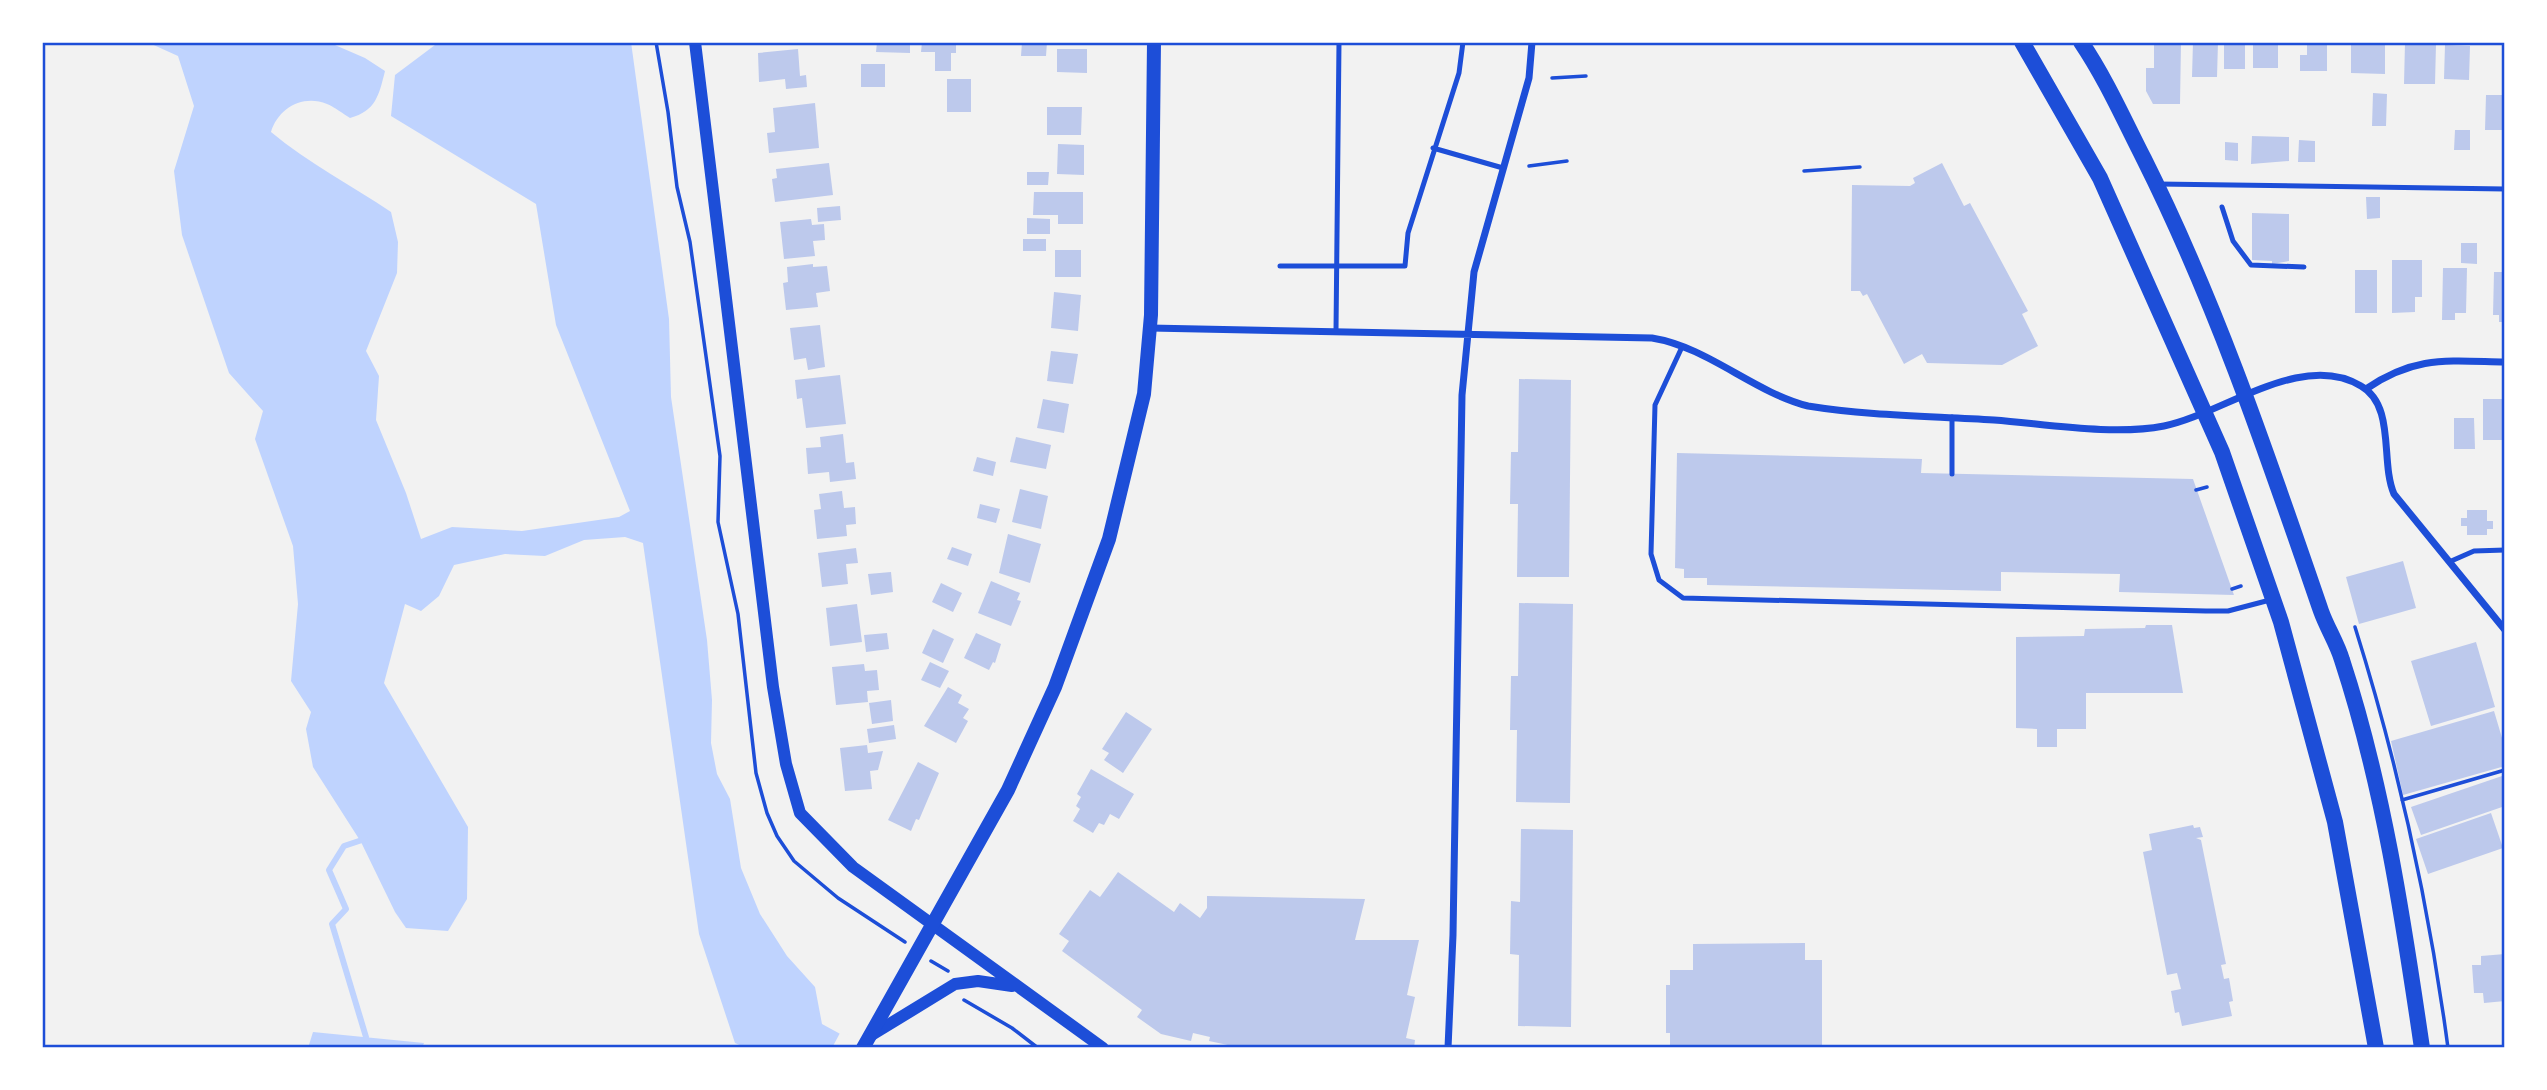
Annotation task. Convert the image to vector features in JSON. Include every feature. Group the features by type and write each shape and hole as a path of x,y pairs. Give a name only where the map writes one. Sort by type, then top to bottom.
{"main road":[{"path":"867,1042 930,925 1008,790 1075,639 1109,539 1140,416 1150,328 1154,42"},
{"path":"2022,42 2100,178 2222,453 2273,599 2335,822 2376,1048"},
{"path":"2081,42 2098,68 2211,302 2247,396 2320,611 2342,658 2358,716 2400,904 2422,1048"}],"street":[{"path":"695,42 773,687 786,764 800,813 853,867 1103,1048"},
{"path":"1448,1048 1453,921 1462,396 1474,272 1529,78 1532,42"},
{"path":"1150,328 1644,337 1682,347 1800,404 1829,409 2138,429 2174,424 2292,379 2318,375 2349,380 2366,389 2381,414 2388,477 2393,494 2505,630"},
{"path":"2366,389 2397,371 2422,362 2505,362"},
{"path":"867,1042 955,984 978,981 1016,987"}],"lane":[{"path":"1336,331 1339,42"},
{"path":"1280,266 1405,265 1409,233 1433,148 1459,74 1463,42"},
{"path":"1433,148 1503,168"},
{"path":"2156,184 2505,189"},
{"path":"2222,208 2233,241 2251,265 2304,267"},
{"path":"1682,347 1655,405 1651,554 1659,580 1683,598 2206,611 2228,611 2273,599"},
{"path":"1952,417 1952,474"},
{"path":"2449,562 2474,551 2505,550"}],"path":[{"path":"656,42 677,187 690,242 720,456 718,522 738,614 756,773 777,836 794,861 838,898 890,929"},
{"path":"1552,78 1586,76"},
{"path":"1529,166 1567,161"},
{"path":"1804,170 1860,167"},
{"path":"2196,490 2207,487"},
{"path":"2232,589 2241,586"},
{"path":"2402,800 2505,770"},
{"path":"935,964 945,967 951,959"},
{"path":"962,999 1012,1028 1038,1048"}],"water":[{"path":"147,42 328,42 365,58 385,71 375,101 359,115 350,118 318,101 300,102 285,110 271,132 315,164 391,212 398,242 397,273 366,351 379,376 376,420 406,493 421,539 452,527 522,531 619,517 630,511 556,325 536,204 391,116 395,75 439,42 631,42 669,319 671,397 707,640 712,700 711,743 717,774 730,799 741,868 760,914 787,956 815,987 822,1024 866,1048 746,1048 735,1043 699,934 643,543 625,537 584,540 545,556 505,554 454,565 439,596 421,611 405,604 384,683 468,827 467,899 448,931 406,928 395,912 361,842 313,767 306,729 311,712 291,681 298,604 293,546 255,439 263,411 229,373 182,235 174,171 194,106 178,56"},
{"path":"313,1032 424,1043 422,1048 308,1048"}],"pier":[{"path":"841,1031 868,1045 869,1048 832,1048"}],"building":[{"path":"877,42 910,42 910,53 876,52"},
{"path":"922,42 956,42 956,53 951,53 951,71 935,71 935,52 921,52"},
{"path":"1022,42 1047,42 1046,56 1021,56"},
{"path":"2154,42 2181,42 2180,104 2153,104 2146,91 2146,68 2154,68"},
{"path":"2193,42 2218,42 2217,77 2192,77"},
{"path":"2224,42 2245,42 2245,69 2224,69"},
{"path":"2385,42 2385,74 2351,73 2351,43"},
{"path":"2307,43 2327,43 2327,71 2300,71 2300,55 2307,55"},
{"path":"2405,43 2436,44 2435,84 2404,84"},
{"path":"2253,44 2278,45 2278,68 2253,68"},
{"path":"2445,45 2470,46 2469,80 2444,79"},
{"path":"798,49 800,76 806,75 807,87 786,89 785,79 759,82 758,53"},
{"path":"1057,49 1087,49 1087,73 1057,72"},
{"path":"861,64 885,64 885,87 861,87"},
{"path":"947,79 971,79 971,112 947,112"},
{"path":"2373,93 2387,94 2386,126 2372,126"},
{"path":"2486,95 2505,95 2505,130 2485,130"},
{"path":"815,103 819,148 769,153 767,133 775,132 773,108"},
{"path":"1047,107 1082,107 1081,135 1047,135"},
{"path":"2455,130 2470,130 2470,150 2454,150"},
{"path":"2252,136 2289,137 2289,161 2251,164"},
{"path":"2299,140 2315,141 2315,162 2298,162"},
{"path":"2225,142 2238,143 2238,161 2225,160"},
{"path":"1058,144 1084,145 1084,175 1057,174"},
{"path":"829,163 833,195 775,202 772,179 777,178 776,169"},
{"path":"1942,163 1964,206 1970,203 2028,311 2022,314 2038,346 2002,365 1927,363 1922,354 1904,364 1867,294 1863,296 1860,291 1851,291 1852,185 1910,186 1915,183 1913,178"},
{"path":"1027,172 1049,172 1048,185 1027,185"},
{"path":"1034,192 1083,192 1083,224 1058,224 1058,215 1033,215"},
{"path":"2366,197 2380,197 2380,218 2367,219"},
{"path":"840,206 841,220 818,222 817,208"},
{"path":"2252,213 2289,214 2289,261 2272,264 2272,261 2252,260"},
{"path":"1027,218 1050,219 1050,234 1027,234"},
{"path":"811,219 812,225 824,224 825,240 813,241 815,256 784,259 780,222"},
{"path":"1023,239 1046,239 1046,251 1023,251"},
{"path":"2461,243 2477,243 2477,264 2461,263"},
{"path":"1055,250 1081,250 1081,277 1055,277"},
{"path":"2392,260 2422,260 2422,297 2415,297 2415,312 2392,313"},
{"path":"813,264 813,267 827,266 830,291 816,293 818,307 786,310 783,283 788,282 787,267"},
{"path":"2443,268 2467,268 2466,313 2455,313 2455,320 2442,320"},
{"path":"2355,270 2377,270 2377,313 2355,313"},
{"path":"2494,272 2505,272 2505,322 2499,322 2499,315 2493,315"},
{"path":"1054,292 1081,295 1078,331 1051,328"},
{"path":"820,325 825,367 808,370 806,358 794,360 790,328"},
{"path":"1051,351 1078,354 1073,384 1047,381"},
{"path":"840,375 846,424 806,428 802,398 797,399 795,380"},
{"path":"1519,379 1571,380 1569,577 1517,577 1518,504 1510,504 1511,452 1518,452"},
{"path":"1043,399 1069,404 1064,433 1037,428"},
{"path":"2483,399 2505,399 2505,440 2483,440"},
{"path":"2454,418 2474,418 2475,449 2454,449"},
{"path":"843,434 846,463 854,462 856,479 830,482 829,472 808,474 806,448 821,447 820,437"},
{"path":"1016,437 1051,445 1046,469 1010,462"},
{"path":"1677,453 1922,459 1921,473 2193,479 2234,595 2119,592 2120,574 2001,572 2001,591 1707,585 1707,578 1684,578 1684,569 1675,568"},
{"path":"977,457 996,462 993,476 973,471"},
{"path":"1020,489 1048,496 1041,529 1012,522"},
{"path":"842,491 844,508 855,507 856,524 846,525 847,536 817,539 814,510 821,509 819,494"},
{"path":"980,504 1000,509 996,523 977,518"},
{"path":"2467,510 2487,510 2487,521 2493,521 2493,529 2487,529 2487,535 2467,535 2467,526 2461,526 2461,518 2467,518"},
{"path":"1008,534 1041,544 1030,583 999,573"},
{"path":"952,547 972,554 968,566 947,559"},
{"path":"856,548 858,563 846,564 848,584 822,587 818,553"},
{"path":"2403,561 2416,608 2359,624 2346,577"},
{"path":"891,572 893,592 871,595 868,574"},
{"path":"991,581 1020,593 1017,600 1021,601 1011,626 978,613"},
{"path":"941,583 962,593 953,612 932,602"},
{"path":"1519,603 1573,604 1570,803 1516,802 1517,730 1510,730 1511,676 1518,676"},
{"path":"857,604 862,642 830,646 826,608"},
{"path":"2146,625 2172,625 2183,693 2086,693 2086,729 2057,729 2057,747 2037,747 2037,729 2016,728 2016,637 2084,636 2085,629 2145,628"},
{"path":"933,629 954,639 943,663 922,653"},
{"path":"887,633 889,649 866,652 864,635"},
{"path":"976,633 1001,644 995,663 993,662 989,670 964,658"},
{"path":"2476,642 2495,707 2431,726 2411,661"},
{"path":"930,662 949,671 940,688 921,680"},
{"path":"864,664 865,671 877,670 879,690 867,691 868,702 836,705 832,667"},
{"path":"948,687 962,695 958,703 969,709 963,718 968,721 956,743 924,726"},
{"path":"891,700 893,721 872,724 869,703"},
{"path":"2494,711 2505,748 2505,766 2403,795 2391,741"},
{"path":"1126,712 1152,729 1123,773 1104,760 1109,753 1102,749"},
{"path":"894,725 896,739 869,743 867,729"},
{"path":"867,745 868,753 883,751 878,770 870,771 872,789 845,791 840,748"},
{"path":"918,762 939,773 919,820 916,819 911,831 888,820"},
{"path":"1091,769 1134,794 1119,819 1110,814 1104,825 1099,823 1093,833 1073,821 1080,809 1076,806 1081,797 1077,794"},
{"path":"2505,775 2505,806 2421,835 2411,807"},
{"path":"2491,813 2503,848 2428,874 2416,839"},
{"path":"2193,825 2194,828 2200,827 2203,837 2196,838 2201,840 2226,964 2221,965 2224,979 2229,978 2233,1001 2229,1002 2232,1016 2182,1026 2179,1012 2175,1013 2171,991 2181,989 2177,973 2167,975 2143,852 2152,850 2149,834"},
{"path":"1521,829 1573,830 1571,1027 1518,1026 1519,955 1510,954 1511,901 1520,902"},
{"path":"1118,872 1174,912 1180,903 1200,918 1207,908 1207,896 1365,899 1355,940 1419,940 1407,995 1415,997 1406,1038 1415,1040 1414,1048 1242,1048 1209,1041 1210,1037 1193,1033 1191,1041 1161,1034 1137,1017 1142,1010 1062,951 1069,941 1059,934 1090,890 1100,897"},
{"path":"1805,943 1805,960 1822,960 1822,1048 1670,1048 1670,1033 1666,1033 1666,985 1670,985 1670,970 1693,970 1693,944"},
{"path":"2505,954 2505,1001 2484,1003 2483,993 2474,993 2472,965 2481,965 2481,956"}],"waterway":[{"path":"365,839 344,846 329,870 346,909 332,924 366,1037"}]}
